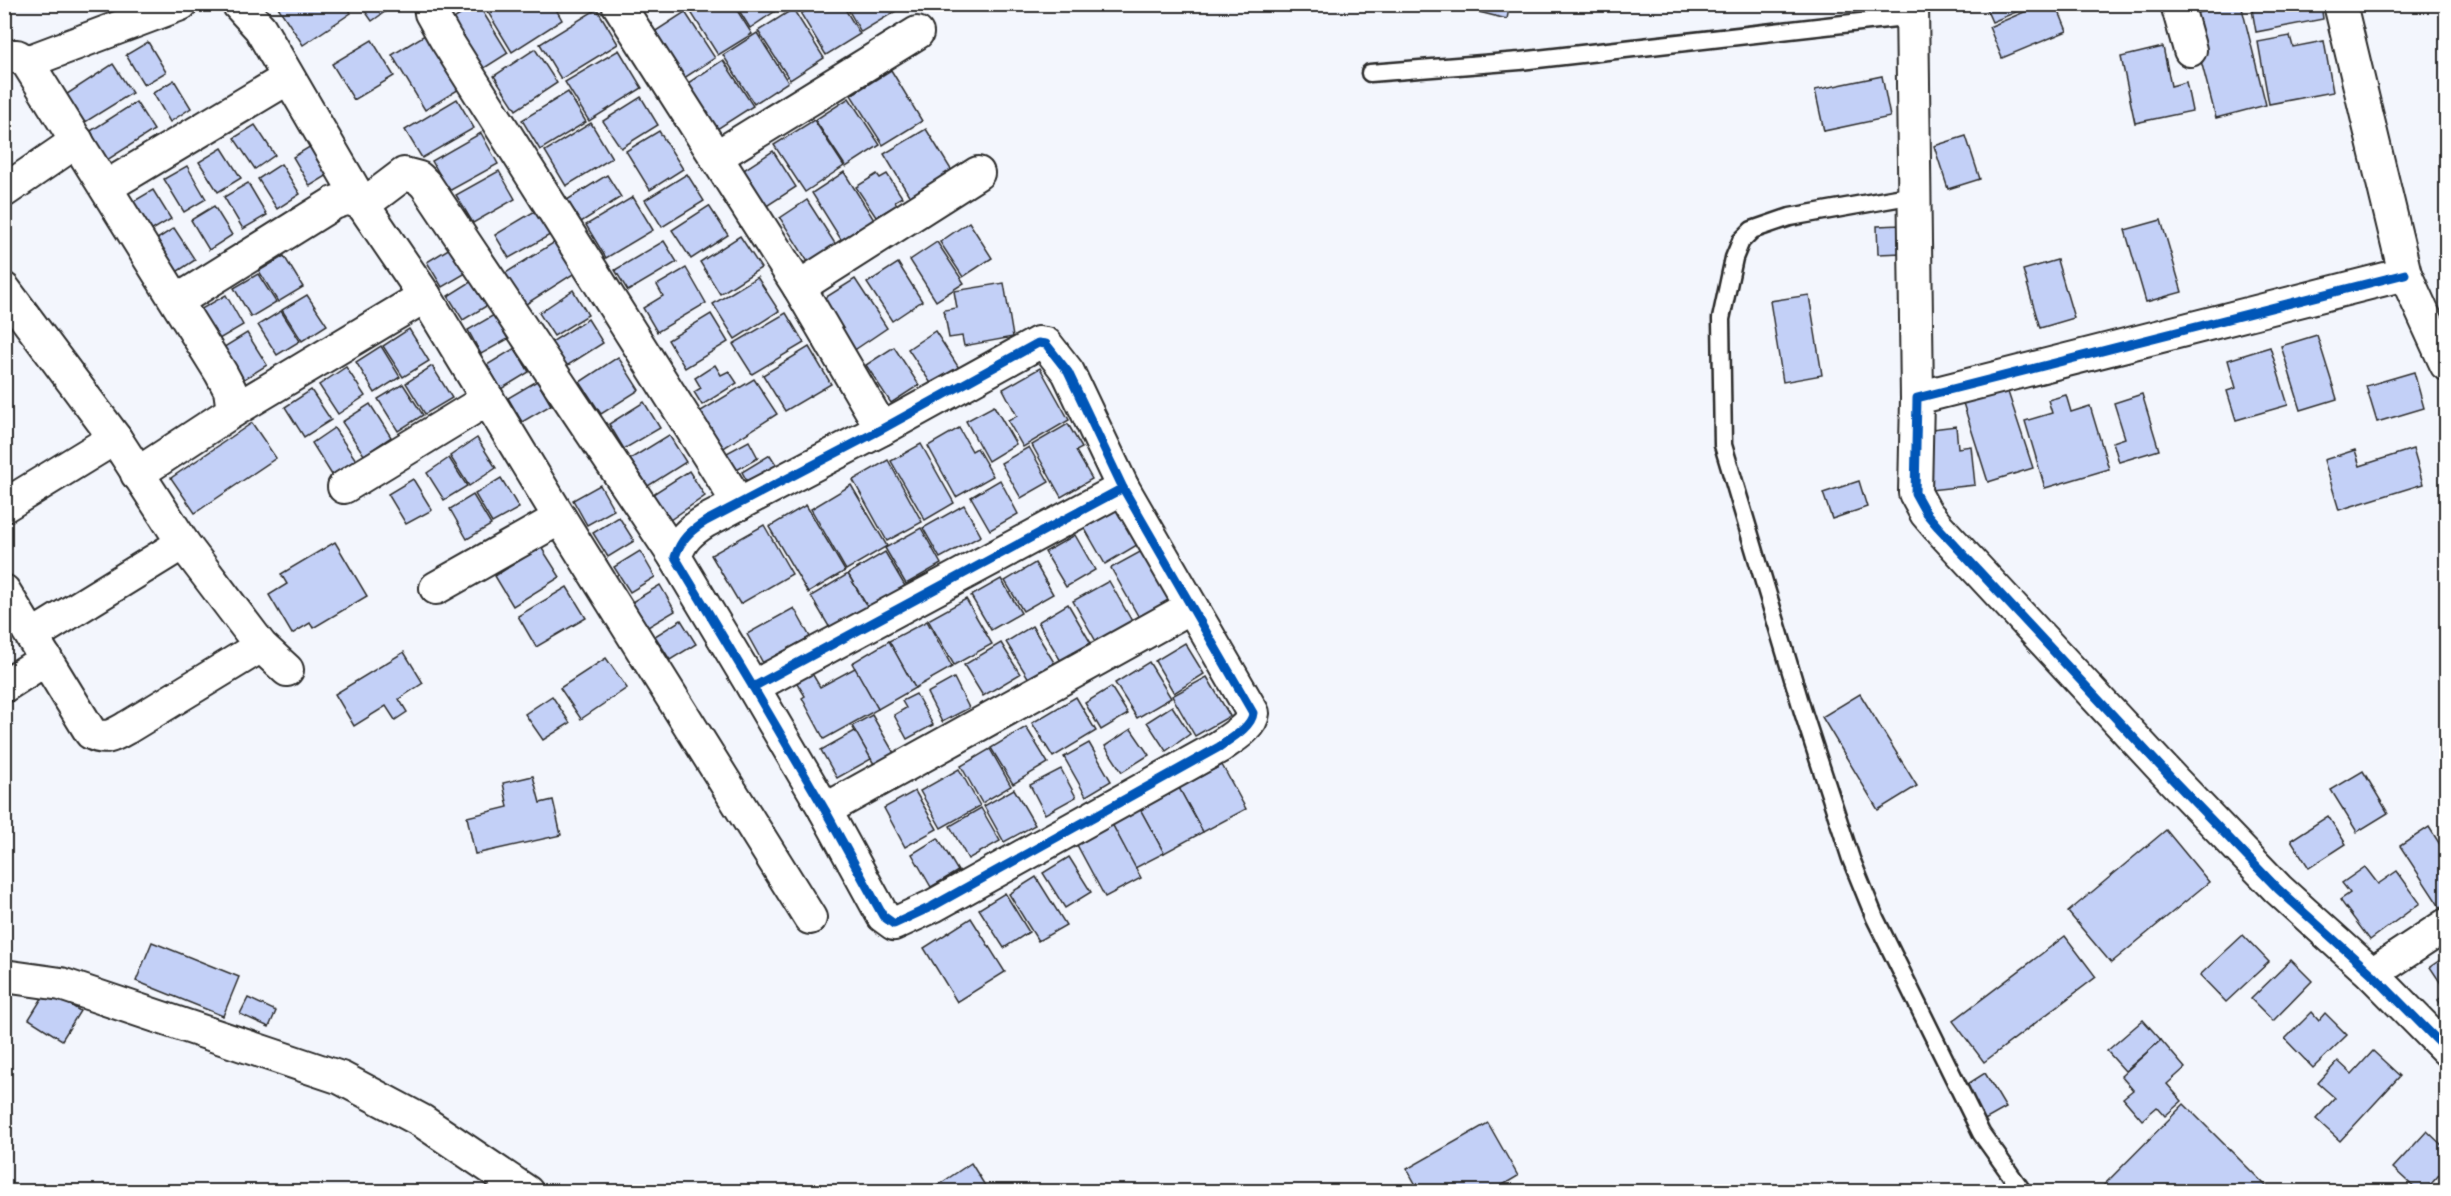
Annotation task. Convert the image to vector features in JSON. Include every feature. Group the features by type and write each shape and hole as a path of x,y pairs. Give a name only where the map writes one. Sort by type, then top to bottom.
{"street":[{"path":"182,4 16,59 77,141 177,301 230,390 233,411"},
{"path":"238,4 260,28 363,205 426,296 560,518 810,918"},
{"path":"430,4 431,13 446,38 739,504"},
{"path":"2177,4 2190,50"},
{"path":"2340,4 2405,274 2446,364"},
{"path":"630,9 716,157 799,287 882,429"},
{"path":"1912,10 1917,398 1915,493 1926,513 2175,782 2278,889 2372,974 2446,1048"},
{"path":"716,157 916,33"},
{"path":"106,187 288,78"},
{"path":"4,191 77,141"},
{"path":"799,287 978,173"},
{"path":"363,205 404,174 419,178 426,185 675,557 825,810 878,909 894,924 933,906 1169,776 1219,747 1248,725 1254,717 1123,488 1068,372 1046,344 1038,343 1026,347 882,429 689,532 679,543 675,557"},
{"path":"177,301 334,203 349,198 363,205"},
{"path":"1917,398 2405,274"},
{"path":"4,289 115,438 183,543 261,646 287,670"},
{"path":"137,474 233,411 426,296"},
{"path":"344,487 488,399"},
{"path":"4,506 115,438"},
{"path":"753,687 1123,488"},
{"path":"436,588 560,518"},
{"path":"4,686 39,648 183,543"},
{"path":"4,591 91,734 107,738 261,646"},
{"path":"825,810 1191,607"},
{"path":"2372,974 2446,925"},
{"path":"4,976 61,984 341,1078 422,1121 527,1191"}],"lane":[{"path":"1370,73 1520,61 1912,10"},
{"path":"1914,195 1790,217 1752,230 1741,241 1734,258 1721,319 1723,445 1803,712 1851,859 1875,918 1981,1133 2023,1191"}],"building":[{"path":"276,4 346,4 351,13 303,45"},
{"path":"360,4 396,4 372,21"},
{"path":"478,4 508,53 478,72 447,23"},
{"path":"483,4 553,4 562,20 512,52"},
{"path":"696,4 733,4 752,34 718,55 689,9"},
{"path":"735,4 786,4 750,28"},
{"path":"795,4 808,4 798,10"},
{"path":"816,4 842,4 860,34 826,55 801,14"},
{"path":"845,4 892,4 896,11 861,32"},
{"path":"1256,4 1294,4 1293,11"},
{"path":"1447,4 1510,4 1507,19"},
{"path":"1984,4 2035,4 1992,22"},
{"path":"2043,4 2056,4 2067,31 2002,58 1989,27"},
{"path":"2229,4 2241,4 2266,105 2216,118 2189,15"},
{"path":"2251,4 2321,4 2323,19 2256,32"},
{"path":"597,9 618,44 561,79 540,44"},
{"path":"793,9 824,58 790,80 758,31"},
{"path":"685,12 715,58 678,82 648,36"},
{"path":"428,33 461,88 425,110 392,55"},
{"path":"757,33 788,82 754,104 723,55"},
{"path":"2290,36 2293,47 2324,41 2333,92 2269,104 2258,42"},
{"path":"372,40 394,76 354,100 332,64"},
{"path":"148,42 166,72 144,85 126,55"},
{"path":"2163,47 2171,86 2186,82 2192,111 2135,123 2121,57"},
{"path":"535,49 557,83 516,110 494,76"},
{"path":"619,50 642,88 589,121 565,82"},
{"path":"723,60 753,106 714,131 685,85"},
{"path":"113,64 132,93 82,124 64,96"},
{"path":"891,70 922,121 883,145 851,95"},
{"path":"1882,76 1890,117 1824,131 1815,90"},
{"path":"174,80 191,108 170,122 153,93"},
{"path":"568,92 586,122 540,150 522,120"},
{"path":"641,97 658,125 621,148 603,121"},
{"path":"849,98 880,145 846,167 815,120"},
{"path":"457,99 474,128 422,158 405,130"},
{"path":"136,102 154,130 104,162 86,134"},
{"path":"814,120 844,166 805,192 774,145"},
{"path":"591,123 612,158 566,186 545,151"},
{"path":"255,125 275,155 255,169 234,138"},
{"path":"926,129 955,176 913,202 884,154"},
{"path":"659,131 683,169 650,190 626,151"},
{"path":"481,133 498,164 449,191 432,161"},
{"path":"1966,136 1980,179 1948,189 1934,146"},
{"path":"316,143 333,172 310,186 293,157"},
{"path":"222,148 241,178 218,192 199,162"},
{"path":"773,151 796,187 762,209 739,173"},
{"path":"281,164 300,194 277,209 258,179"},
{"path":"187,166 206,199 184,212 164,179"},
{"path":"499,171 515,199 473,223 456,195"},
{"path":"844,172 874,220 842,241 812,193"},
{"path":"687,174 704,201 662,227 645,200"},
{"path":"877,174 880,178 887,174 902,197 895,201 897,205 876,217 856,187"},
{"path":"607,175 621,197 581,222 567,200"},
{"path":"248,183 267,215 243,229 224,197"},
{"path":"153,190 171,219 149,232 131,203"},
{"path":"633,197 653,230 606,258 586,225"},
{"path":"807,200 836,245 808,262 780,218"},
{"path":"214,206 232,235 209,250 191,220"},
{"path":"709,206 728,235 691,259 672,230"},
{"path":"535,211 550,235 509,258 495,235"},
{"path":"2161,220 2182,292 2146,302 2125,230"},
{"path":"969,222 992,258 963,277 940,242"},
{"path":"1902,225 1903,253 1878,254 1877,226"},
{"path":"174,228 195,260 172,275 151,243"},
{"path":"740,236 761,268 720,294 700,262"},
{"path":"558,240 578,271 523,306 504,274"},
{"path":"664,241 677,262 628,291 615,270"},
{"path":"937,242 964,283 936,301 910,260"},
{"path":"450,248 466,273 442,287 427,262"},
{"path":"284,256 303,287 278,302 259,271"},
{"path":"2057,260 2074,318 2040,328 2023,270"},
{"path":"898,263 922,301 892,321 867,283"},
{"path":"686,268 706,303 657,332 643,308 663,296 657,285"},
{"path":"258,274 276,302 251,317 234,288"},
{"path":"757,277 779,311 735,339 713,304"},
{"path":"855,279 887,328 853,351 820,301"},
{"path":"472,281 488,305 463,320 448,296"},
{"path":"1004,283 1013,337 964,346 962,336 949,338 944,310 957,308 954,291"},
{"path":"573,290 588,315 554,336 539,313"},
{"path":"226,295 243,325 214,342 196,312"},
{"path":"307,295 327,325 302,341 282,310"},
{"path":"1809,295 1822,375 1783,382 1770,301"},
{"path":"281,311 300,341 277,355 258,325"},
{"path":"786,313 804,343 752,374 733,344"},
{"path":"711,314 728,342 685,368 668,340"},
{"path":"494,315 508,339 481,354 468,330"},
{"path":"588,319 603,343 565,367 550,343"},
{"path":"409,329 429,361 403,377 383,346"},
{"path":"935,331 959,368 932,385 908,349"},
{"path":"247,333 267,365 241,381 221,349"},
{"path":"2317,335 2337,399 2301,410 2281,346"},
{"path":"381,346 400,377 375,393 356,362"},
{"path":"809,347 831,384 785,411 763,375"},
{"path":"894,347 919,385 891,403 866,365"},
{"path":"2270,347 2288,405 2236,420 2227,391 2236,388 2228,360"},
{"path":"515,348 529,372 501,389 487,365"},
{"path":"618,357 639,390 601,414 580,382"},
{"path":"715,365 721,375 729,371 737,383 702,405 694,392 701,388 695,378"},
{"path":"432,366 452,398 425,414 406,383"},
{"path":"346,367 365,396 338,414 319,385"},
{"path":"1040,368 1069,420 1023,447 1008,421 1017,416 1003,389"},
{"path":"2414,372 2424,408 2377,422 2366,386"},
{"path":"754,379 777,414 719,451 696,414"},
{"path":"537,381 551,405 522,422 508,398"},
{"path":"403,384 423,415 398,431 378,399"},
{"path":"2007,389 2033,468 1988,482 1963,403"},
{"path":"311,390 331,420 304,437 285,407"},
{"path":"2142,394 2159,450 2119,462 2113,442 2125,438 2114,403"},
{"path":"2066,395 2071,412 2090,406 2109,469 2045,488 2025,421 2052,413 2048,400"},
{"path":"644,402 660,428 624,449 609,424"},
{"path":"370,404 391,437 364,455 342,422"},
{"path":"994,406 1016,444 988,461 966,421"},
{"path":"252,423 276,458 195,513 171,478"},
{"path":"1068,424 1082,448 1076,451 1092,479 1061,497 1032,445"},
{"path":"1956,426 1958,448 1971,446 1975,485 1930,490 1924,430"},
{"path":"334,428 356,460 332,475 312,443"},
{"path":"959,428 972,451 977,448 993,476 956,497 928,446"},
{"path":"669,435 686,462 648,486 630,459"},
{"path":"477,438 496,468 469,486 450,456"},
{"path":"749,441 758,458 735,471 725,454"},
{"path":"921,444 954,503 925,520 891,461"},
{"path":"1029,447 1049,482 1021,498 1001,463"},
{"path":"2413,449 2423,484 2339,510 2324,460 2355,450 2360,466"},
{"path":"770,455 781,472 752,490 742,472"},
{"path":"449,458 467,486 444,500 427,473"},
{"path":"888,460 922,522 887,541 853,480"},
{"path":"689,471 705,496 670,520 653,494"},
{"path":"501,478 519,508 492,523 475,494"},
{"path":"413,479 432,510 406,524 388,494"},
{"path":"1000,480 1018,514 990,530 971,497"},
{"path":"1859,481 1867,507 1832,519 1823,493"},
{"path":"600,485 614,510 587,525 573,500"},
{"path":"851,485 887,546 846,570 811,509"},
{"path":"473,495 491,525 467,539 450,509"},
{"path":"1118,501 1142,542 1105,564 1081,522"},
{"path":"806,505 845,571 808,593 769,527"},
{"path":"964,505 981,536 940,558 923,528"},
{"path":"619,517 634,541 608,557 593,533"},
{"path":"764,525 792,574 740,604 711,555"},
{"path":"921,528 941,564 906,584 885,548"},
{"path":"1075,535 1095,570 1066,587 1045,552"},
{"path":"335,542 367,596 313,628 310,623 292,634 269,595 287,584 281,574"},
{"path":"541,547 560,577 513,606 495,576"},
{"path":"640,551 655,577 630,592 614,567"},
{"path":"1142,551 1172,603 1141,621 1111,568"},
{"path":"885,552 905,586 868,608 848,574"},
{"path":"1035,563 1053,594 1023,611 1005,581"},
{"path":"848,574 868,608 831,630 811,596"},
{"path":"1001,579 1021,613 991,630 971,596"},
{"path":"1109,581 1133,623 1097,643 1073,601"},
{"path":"660,585 675,611 648,627 632,602"},
{"path":"567,587 586,618 536,647 518,616"},
{"path":"966,599 992,644 954,665 928,620"},
{"path":"1068,604 1092,645 1062,663 1038,622"},
{"path":"794,608 810,637 763,663 747,634"},
{"path":"681,620 696,644 670,660 655,636"},
{"path":"927,621 952,667 915,688 889,641"},
{"path":"1032,626 1055,664 1029,679 1006,642"},
{"path":"889,641 915,688 878,709 852,663"},
{"path":"1001,643 1020,674 983,696 964,665"},
{"path":"1185,643 1204,674 1174,693 1155,661"},
{"path":"404,652 423,683 399,699 407,712 395,720 386,706 354,726 335,694"},
{"path":"606,658 627,688 581,719 560,688"},
{"path":"1149,662 1171,698 1137,718 1115,683"},
{"path":"855,668 878,709 824,739 802,698 805,696 794,678 810,670 820,687"},
{"path":"1207,677 1230,716 1195,736 1172,696"},
{"path":"954,678 969,708 942,722 927,693"},
{"path":"1111,687 1128,714 1101,730 1085,703"},
{"path":"916,694 933,725 907,739 894,715 906,708 902,701"},
{"path":"1860,694 1917,786 1878,810 1822,717"},
{"path":"552,696 570,723 543,740 525,714"},
{"path":"1076,697 1096,731 1053,757 1032,723"},
{"path":"1172,706 1190,734 1166,751 1147,722"},
{"path":"872,715 898,760 878,771 852,726"},
{"path":"1026,727 1048,763 1013,784 991,748"},
{"path":"1131,729 1149,755 1122,772 1105,746"},
{"path":"855,731 871,759 837,778 821,750"},
{"path":"1089,743 1111,781 1086,796 1064,757"},
{"path":"990,749 1011,786 982,803 961,766"},
{"path":"1222,765 1246,809 1203,832 1179,788"},
{"path":"959,769 980,806 941,828 920,791"},
{"path":"1061,769 1076,797 1045,814 1030,785"},
{"path":"2363,771 2388,813 2357,832 2331,790"},
{"path":"533,776 540,803 553,800 561,835 475,854 467,817 508,807 503,783"},
{"path":"1179,788 1203,832 1164,853 1140,809"},
{"path":"1014,789 1035,825 1004,842 984,806"},
{"path":"915,791 937,829 905,847 884,808"},
{"path":"981,808 1000,841 968,859 950,826"},
{"path":"1140,809 1164,853 1135,868 1112,824"},
{"path":"2328,816 2346,844 2309,868 2291,840"},
{"path":"1112,824 1141,878 1105,897 1076,843"},
{"path":"2429,827 2446,854 2446,903 2440,907 2400,846"},
{"path":"2166,830 2209,882 2111,963 2068,912"},
{"path":"938,838 958,871 931,887 912,854"},
{"path":"1069,857 1091,892 1065,908 1043,873"},
{"path":"2365,867 2378,884 2397,871 2420,903 2370,940 2340,900 2350,893 2342,883"},
{"path":"1036,877 1066,925 1038,941 1009,894"},
{"path":"1005,893 1029,932 1004,948 979,909"},
{"path":"971,918 1005,972 957,1002 924,948"},
{"path":"2243,935 2269,962 2226,1002 2200,975"},
{"path":"2065,936 2096,977 1984,1062 1953,1021"},
{"path":"152,942 239,977 223,1016 136,981"},
{"path":"2446,956 2446,991 2430,967"},
{"path":"2291,960 2312,981 2273,1021 2251,999"},
{"path":"47,990 80,1011 62,1040 29,1019"},
{"path":"2446,994 2446,1012 2438,1000"},
{"path":"248,998 276,1011 269,1027 240,1014"},
{"path":"2312,1012 2319,1020 2325,1013 2347,1035 2313,1068 2285,1039"},
{"path":"2143,1020 2161,1040 2125,1071 2107,1051"},
{"path":"2161,1040 2185,1068 2167,1084 2182,1101 2165,1116 2157,1107 2142,1120 2123,1098 2133,1090 2121,1076"},
{"path":"2373,1051 2400,1076 2340,1141 2316,1119 2335,1098 2318,1083 2338,1061 2352,1074"},
{"path":"1985,1073 2006,1108 1983,1121 1963,1087"},
{"path":"2184,1104 2272,1192 2097,1192"},
{"path":"1488,1123 1518,1176 1491,1192 1420,1192 1407,1169"},
{"path":"2427,1131 2446,1149 2446,1167 2424,1192 2419,1192 2393,1168"},
{"path":"971,1163 989,1192 928,1192"}],"cycle path":[{"path":"2405,274 1917,398 1915,493 1926,513 1938,527 2175,782 2278,889 2372,974 2446,1049"},
{"path":"1038,343 1046,344 1068,372 1123,488 753,687 675,557 687,536 706,521 882,429 1038,343"},
{"path":"753,687 825,810 883,916 894,924 933,906 1219,747 1240,732 1252,718 1253,713 1123,488"}]}
